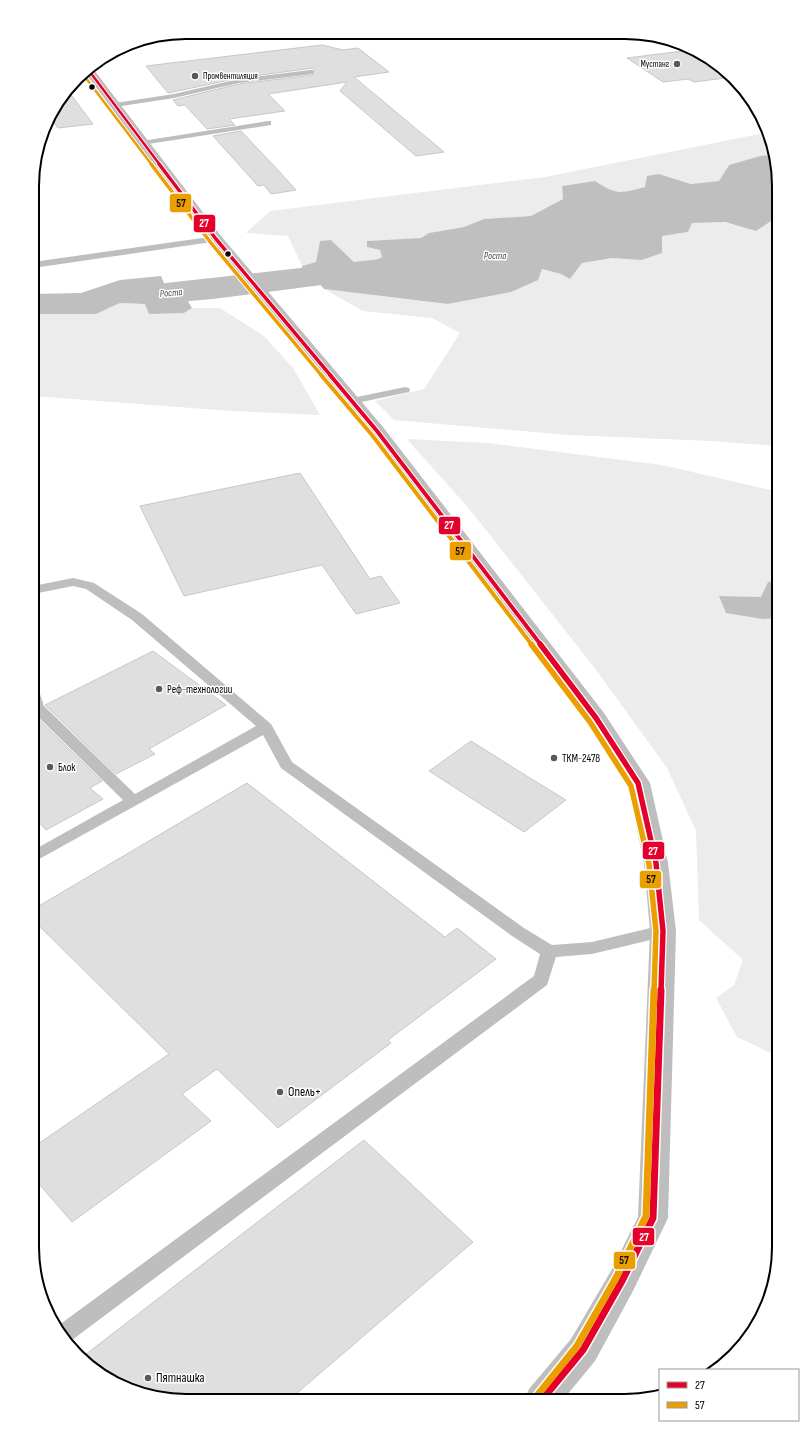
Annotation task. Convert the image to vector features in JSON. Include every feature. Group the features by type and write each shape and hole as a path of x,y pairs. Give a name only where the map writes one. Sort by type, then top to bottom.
{"street":[{"path":"91,73 216,240 352,401 596,718 638,783 656,863 663,931 653,1218 622,1281 583,1350 547,1394"}],"lane":[{"path":"115,105 174,96 239,81 310,72"},
{"path":"142,143 268,123"},
{"path":"39,264 216,240"},
{"path":"352,401 405,390"},
{"path":"39,589 72,582 90,586 137,617 266,727 286,765 518,932 549,951 592,948 663,931"},
{"path":"39,710 133,801"},
{"path":"39,854 266,727"},
{"path":"66,1332 541,980 549,951"}],"shaded area":[{"path":"762,133 769,155 760,156 729,165 719,181 691,184 659,174 645,187 623,192 611,192 595,181 562,186 563,199 531,216 484,219 464,227 429,233 422,238 368,241 380,250 382,257 372,262 355,263 331,240 320,242 316,262 302,266 288,236 246,233 270,211 545,177"},
{"path":"772,221 772,445 711,441 569,435 394,420 375,401 424,389 460,333 432,318 363,311 324,289 448,304 511,292 541,269 561,274 570,279 582,263 612,258 642,260 662,253 662,236 688,232 692,223 724,222 756,231"},
{"path":"120,303 145,304 184,313 192,308 220,308 264,336 293,368 320,415 231,411 39,396 39,314 96,314"},
{"path":"407,439 488,443 662,465 772,490 772,581 768,582 761,597 719,596 763,619 772,618 772,1054 737,1037 716,998 734,985 743,960 699,920 696,831 667,768 597,671 471,511"}],"water":[{"name":"Роста","path":"769,155 771,166 772,221 756,231 725,222 692,223 688,232 662,236 662,253 642,260 612,258 582,263 570,279 561,274 542,269 538,280 511,292 448,304 324,289 311,274 302,271 302,266 316,262 320,241 331,240 355,263 372,262 382,257 380,250 367,247 367,241 421,238 429,233 464,227 484,219 531,216 563,199 562,186 595,181 614,191 624,192 645,187 647,176 659,174 691,184 719,181 729,165 760,156"},
{"name":"Роста","path":"161,276 167,290 193,286 233,283 234,288 186,298 192,308 184,313 149,314 145,304 120,303 96,314 39,314 39,294 81,293 120,280"},
{"path":"772,581 772,618 763,619 726,613 719,596 761,597 768,582"}],"building":[{"path":"322,45 343,50 358,48 389,72 354,77 444,152 416,156 340,91 347,82 268,94 285,111 229,119 235,125 207,129 185,105 178,106 173,100 239,84 313,75 313,68 239,78 168,93 146,66"},
{"name":"Мустанг","path":"683,51 715,69 725,78 694,82 688,79 663,82 627,58"},
{"path":"70,94 93,124 58,128 54,122"},
{"path":"241,131 296,190 271,194 264,185 258,186 213,136"},
{"path":"300,473 370,579 381,576 400,603 356,614 322,565 184,596 140,506"},
{"path":"153,651 226,705 149,749 155,754 116,774 45,705"},
{"name":"Блок","path":"39,720 102,781 90,788 103,799 46,830 39,822"},
{"path":"471,741 566,800 524,832 429,771"},
{"path":"247,783 445,937 457,928 496,959 388,1040 391,1043 278,1128 217,1069 182,1094 211,1121 72,1222 39,1184 39,1143 169,1054 39,926 39,906"},
{"path":"364,1140 473,1242 296,1394 166,1393 129,1383 96,1364 86,1355"}],"waterway":[{"name":"Роста","path":"166,293 213,289 380,269"}],"transit line":[{"name":"27","path":"91,73 216,239 377,431 596,718 638,783 656,863 663,931 653,1218 622,1281 583,1350 547,1394"},
{"name":"57","path":"86,78 211,243 372,435 590,722 631,786 649,864 656,931 646,1216 616,1278 577,1346 538,1394"}],"place":[{"name":"Мустанг","path":"677,64"},
{"name":"Промвентиляция","path":"195,76"},
{"name":"Реф-технологии","path":"159,689"},
{"name":"ТКМ-2478","path":"554,758"},
{"name":"Блок","path":"50,767"},
{"name":"Опель+","path":"280,1092"},
{"name":"Пятнашка","path":"148,1378"}]}
